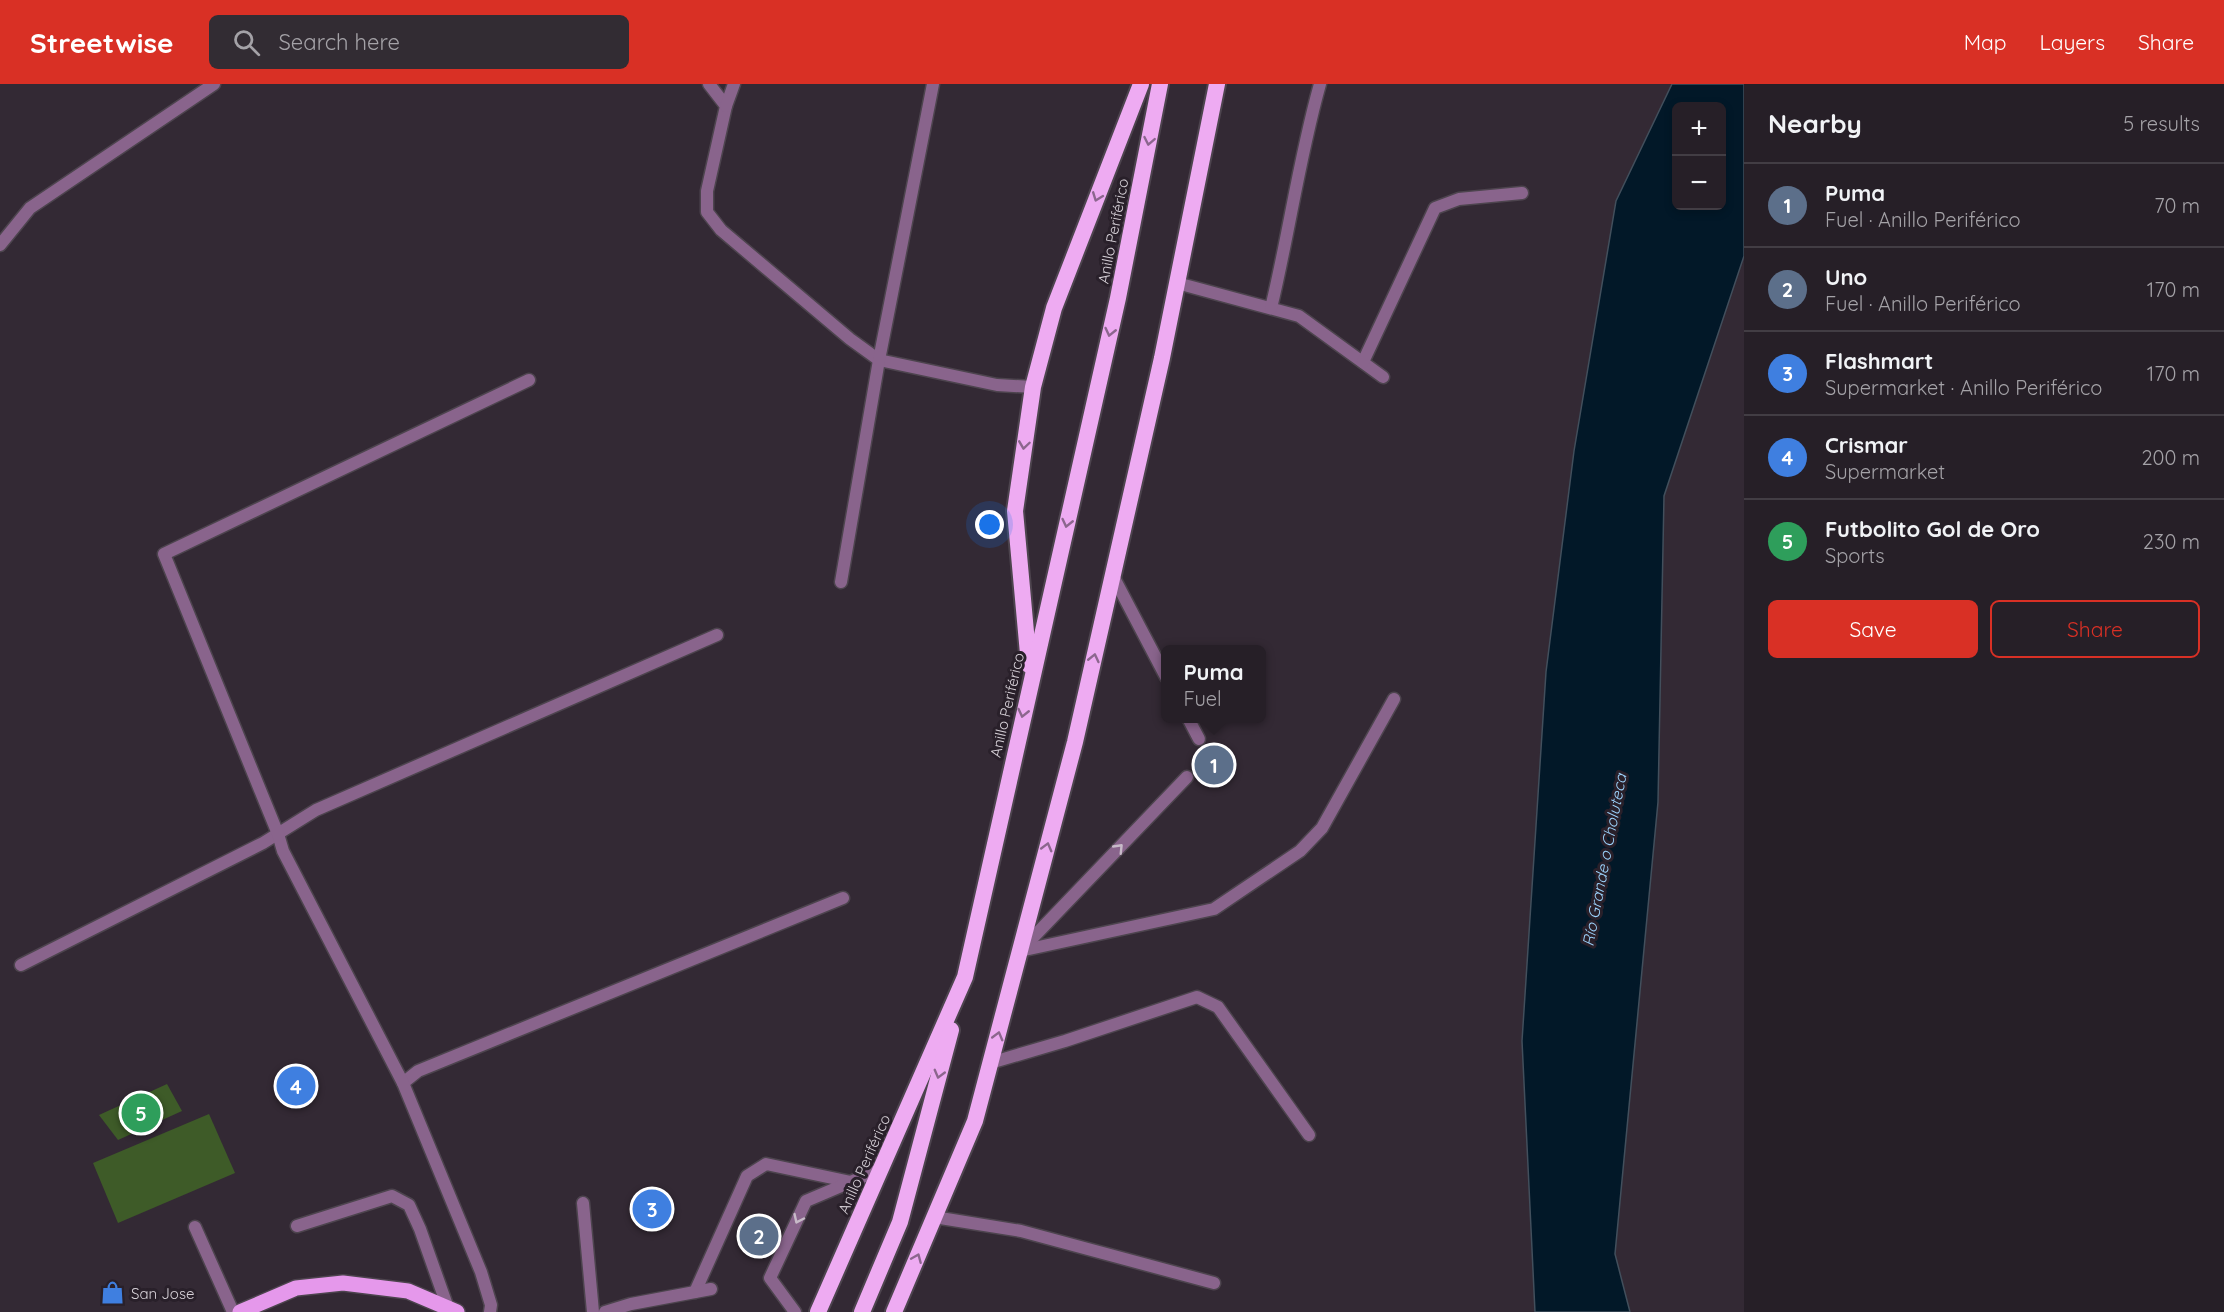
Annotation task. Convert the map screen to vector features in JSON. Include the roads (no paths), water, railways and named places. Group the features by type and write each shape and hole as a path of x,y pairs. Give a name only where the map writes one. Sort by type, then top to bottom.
{"highway":[{"path":"1030,682 1015,511 1033,387 1054,308 1141,84"},
{"name":"Anillo Periférico","path":"818,1312 965,977 1118,298 1160,84"},
{"path":"894,1312 975,1121 1075,742 1177,283 1217,84"},
{"path":"862,1312 900,1222 965,977"}],"main road":[{"path":"240,1312 296,1288 343,1283 408,1291 453,1310"}],"street":[{"path":"0,245 30,208 214,84"},
{"path":"709,84 726,106"},
{"path":"734,84 726,106 707,191 706,212 729,237 850,339 879,360 997,385 1033,387"},
{"path":"841,582 879,360 933,84"},
{"path":"1271,308 1286,245 1308,128 1320,84"},
{"path":"1363,362 1436,208 1459,199 1522,193"},
{"path":"1177,283 1299,316 1383,377"},
{"path":"490,1312 491,1305 481,1272 403,1083 284,851 164,554 529,380"},
{"path":"1113,576 1161,667"},
{"path":"21,965 278,834 315,810 717,635"},
{"path":"1020,951 1215,909 1224,903 1300,851 1322,828 1394,699"},
{"path":"1191,723 1199,739"},
{"path":"1020,951 1188,777"},
{"path":"403,1083 418,1071 843,898"},
{"path":"990,1063 1065,1041 1197,997 1218,1007 1309,1135"},
{"path":"695,1292 747,1176 766,1164 851,1182"},
{"path":"795,1312 765,1279 807,1201 881,1169"},
{"path":"297,1226 392,1196 409,1206 453,1310"},
{"path":"583,1203 593,1312"},
{"path":"934,1217 1021,1231 1214,1283"},
{"path":"195,1227 233,1312"},
{"path":"605,1312 630,1304 711,1289"}],"water":[{"name":"Río Grande o Choluteca","path":"1672,84 1744,84 1744,256 1664,496 1658,802 1615,1254 1630,1312 1535,1312 1522,1041 1546,672 1574,451 1616,201"}],"place":[{"name":"Puma","path":"1214,765"},
{"name":"Crismar","path":"296,1086"},
{"name":"Futbolito Gol de Oro","path":"141,1113"},
{"name":"Flashmart","path":"652,1209"},
{"name":"Uno","path":"759,1236"},
{"name":"San Jose","path":"113,1293"}]}
